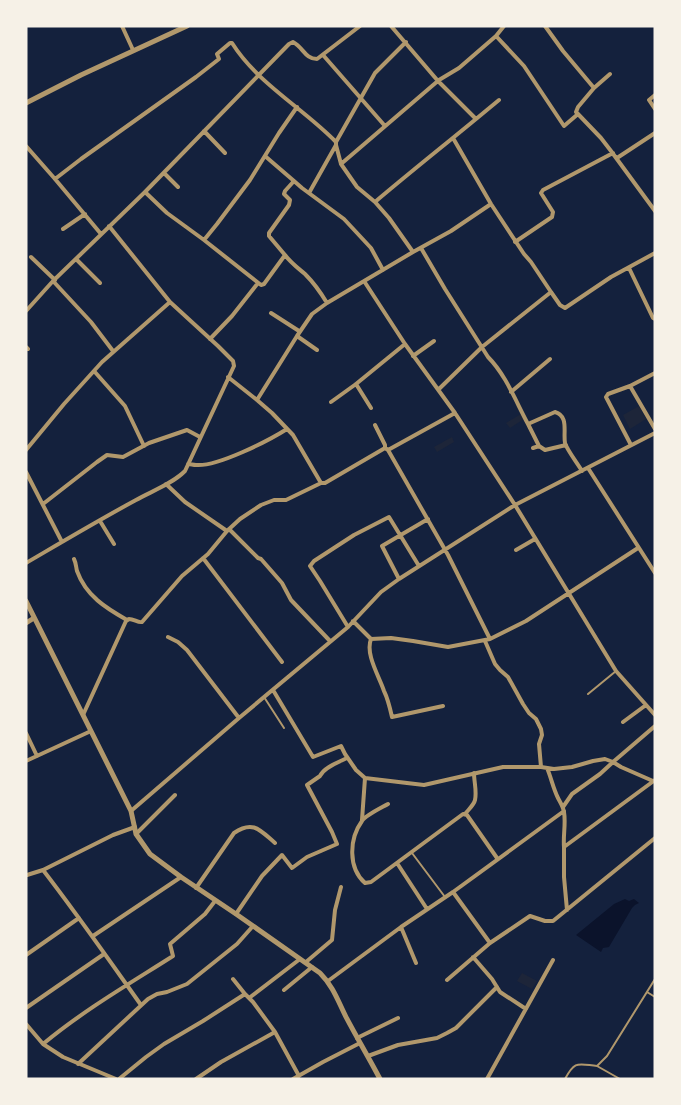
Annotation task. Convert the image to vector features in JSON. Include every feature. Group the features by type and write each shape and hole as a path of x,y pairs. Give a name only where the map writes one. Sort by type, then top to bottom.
{"street":[{"path":"122,26 133,50"},
{"path":"26,310 164,173 288,44 293,42 298,44 307,56 317,59 360,26"},
{"path":"391,26 438,81 476,119"},
{"path":"341,164 438,81 459,68 496,36 504,26"},
{"path":"544,26 594,88"},
{"path":"26,103 183,27"},
{"path":"496,36 524,66 564,126 578,114"},
{"path":"309,193 375,74 406,42"},
{"path":"55,179 196,77 219,59 217,54 228,44 232,43 258,76 297,108 336,144 341,164 357,187 375,202 395,225 413,252"},
{"path":"323,55 385,126"},
{"path":"610,74 594,88 576,110 617,158 655,211"},
{"path":"655,95 649,99 655,109"},
{"path":"375,202 499,100"},
{"path":"204,240 250,180 297,108"},
{"path":"204,131 225,153"},
{"path":"617,158 655,133"},
{"path":"453,138 515,242 560,305 565,308 611,278 655,253"},
{"path":"26,146 101,234"},
{"path":"515,242 552,217 552,210 541,193 543,190 613,153"},
{"path":"265,156 344,219 371,248 383,270"},
{"path":"164,173 178,187"},
{"path":"294,181 285,190 284,194 290,200 289,205 268,236 291,263 305,274 320,291 327,303"},
{"path":"145,192 167,213 261,285 264,284 285,255"},
{"path":"257,400 312,314 327,303 451,231 491,204"},
{"path":"62,229 85,214"},
{"path":"26,563 182,474 234,366 232,361 210,338 170,302 110,226"},
{"path":"421,248 488,357 494,363 539,446 545,450 566,445"},
{"path":"31,257 91,322 113,351"},
{"path":"76,259 100,283"},
{"path":"629,268 655,319"},
{"path":"364,281 404,344 455,412 515,505 616,671 655,715"},
{"path":"210,338 232,316 258,283"},
{"path":"439,390 482,347 551,292"},
{"path":"26,450 94,370 170,302"},
{"path":"271,313 317,350"},
{"path":"413,356 434,341"},
{"path":"331,402 404,344"},
{"path":"511,392 550,359"},
{"path":"94,370 125,406 144,446"},
{"path":"631,445 606,396 655,373"},
{"path":"228,377 272,413 293,435 321,483"},
{"path":"356,384 371,408"},
{"path":"131,811 348,627 381,592 515,505 655,431 630,386"},
{"path":"74,559 77,571 86,589 100,603 127,620 133,619 140,623 182,576 208,554 240,519 261,505 274,500 286,500 324,483 382,449 387,449 455,412"},
{"path":"528,424 555,412 560,413 564,419 566,445 582,471"},
{"path":"375,426 445,549 488,640 495,664 508,677 526,709 536,719 541,729 542,735 539,744 542,767"},
{"path":"188,464 196,466 218,462 268,440 287,429"},
{"path":"43,504 105,457 110,455 123,457 144,446 187,430 200,437"},
{"path":"533,448 539,446"},
{"path":"588,468 655,572"},
{"path":"26,472 62,542"},
{"path":"166,484 185,502 228,530 261,559 282,583 291,600 330,641"},
{"path":"348,627 310,564 354,535 389,517 419,566"},
{"path":"399,579 382,546 428,519"},
{"path":"100,521 114,544"},
{"path":"516,550 535,539"},
{"path":"354,621 371,639 391,638 448,646 488,640 526,621 638,548"},
{"path":"203,558 282,662"},
{"path":"26,601 131,811 136,834 150,854 180,878 306,962 328,981 380,1079"},
{"path":"26,623 34,618"},
{"path":"83,715 127,620"},
{"path":"168,637 178,642 187,650 239,718"},
{"path":"371,639 369,645 370,652 392,717 443,706"},
{"path":"273,690 313,758 341,746 356,770 365,778 424,784 503,767 542,767 554,769 572,767 605,759 654,780"},
{"path":"623,722 646,705"},
{"path":"328,981 401,927 453,892 564,809 572,794 600,774 655,726"},
{"path":"26,762 91,731"},
{"path":"26,733 37,756"},
{"path":"236,914 262,876 282,855 292,868 307,858 337,844 307,785 328,768 348,758"},
{"path":"547,768 557,797 564,809 564,878 567,910"},
{"path":"365,778 362,820 356,833 352,852 353,863 359,878 364,882 371,882 462,814 465,814 475,801 474,773"},
{"path":"565,846 654,780"},
{"path":"136,834 175,796"},
{"path":"362,820 388,804"},
{"path":"465,814 497,858"},
{"path":"196,888 234,833 253,826 275,843"},
{"path":"27,875 43,870 113,834 135,827"},
{"path":"447,980 490,943 530,916 549,922 552,921 655,838"},
{"path":"397,863 427,909"},
{"path":"43,870 141,1005"},
{"path":"92,936 180,878"},
{"path":"306,962 332,940 335,910 341,887"},
{"path":"453,892 490,943"},
{"path":"43,1044 126,985 173,956 170,944 205,914 215,902"},
{"path":"26,955 79,918"},
{"path":"78,1064 148,998 187,984 236,944 253,926"},
{"path":"401,927 416,963"},
{"path":"26,1008 104,954"},
{"path":"473,957 504,995 526,1009"},
{"path":"249,998 300,958"},
{"path":"488,1079 554,960"},
{"path":"284,990 312,968"},
{"path":"233,979 254,1002 276,1032 300,1076"},
{"path":"368,1056 398,1045 437,1038 447,1033 456,1028 497,987"},
{"path":"26,1024 43,1044 63,1057 117,1079 164,1044 245,994"},
{"path":"357,1038 398,1018"},
{"path":"196,1079 220,1062 276,1032"},
{"path":"293,1079 322,1062 360,1044"}],"lane":[{"path":"588,694 616,671"},
{"path":"264,698 284,728"},
{"path":"412,852 445,897"},
{"path":"597,1066 607,1056 655,979"},
{"path":"647,992 655,997"},
{"path":"565,1079 570,1068 580,1064 597,1066 620,1079"}],"shaded area":[{"path":"639,406 646,419 630,429 623,415"},
{"path":"521,414 524,419 510,428 506,423"},
{"path":"452,437 454,442 437,452 434,447"},
{"path":"625,899 629,901 634,899 639,903 632,908 609,947 603,948 601,952 576,935 614,904"},
{"path":"522,973 537,981 532,989 517,981"}]}
